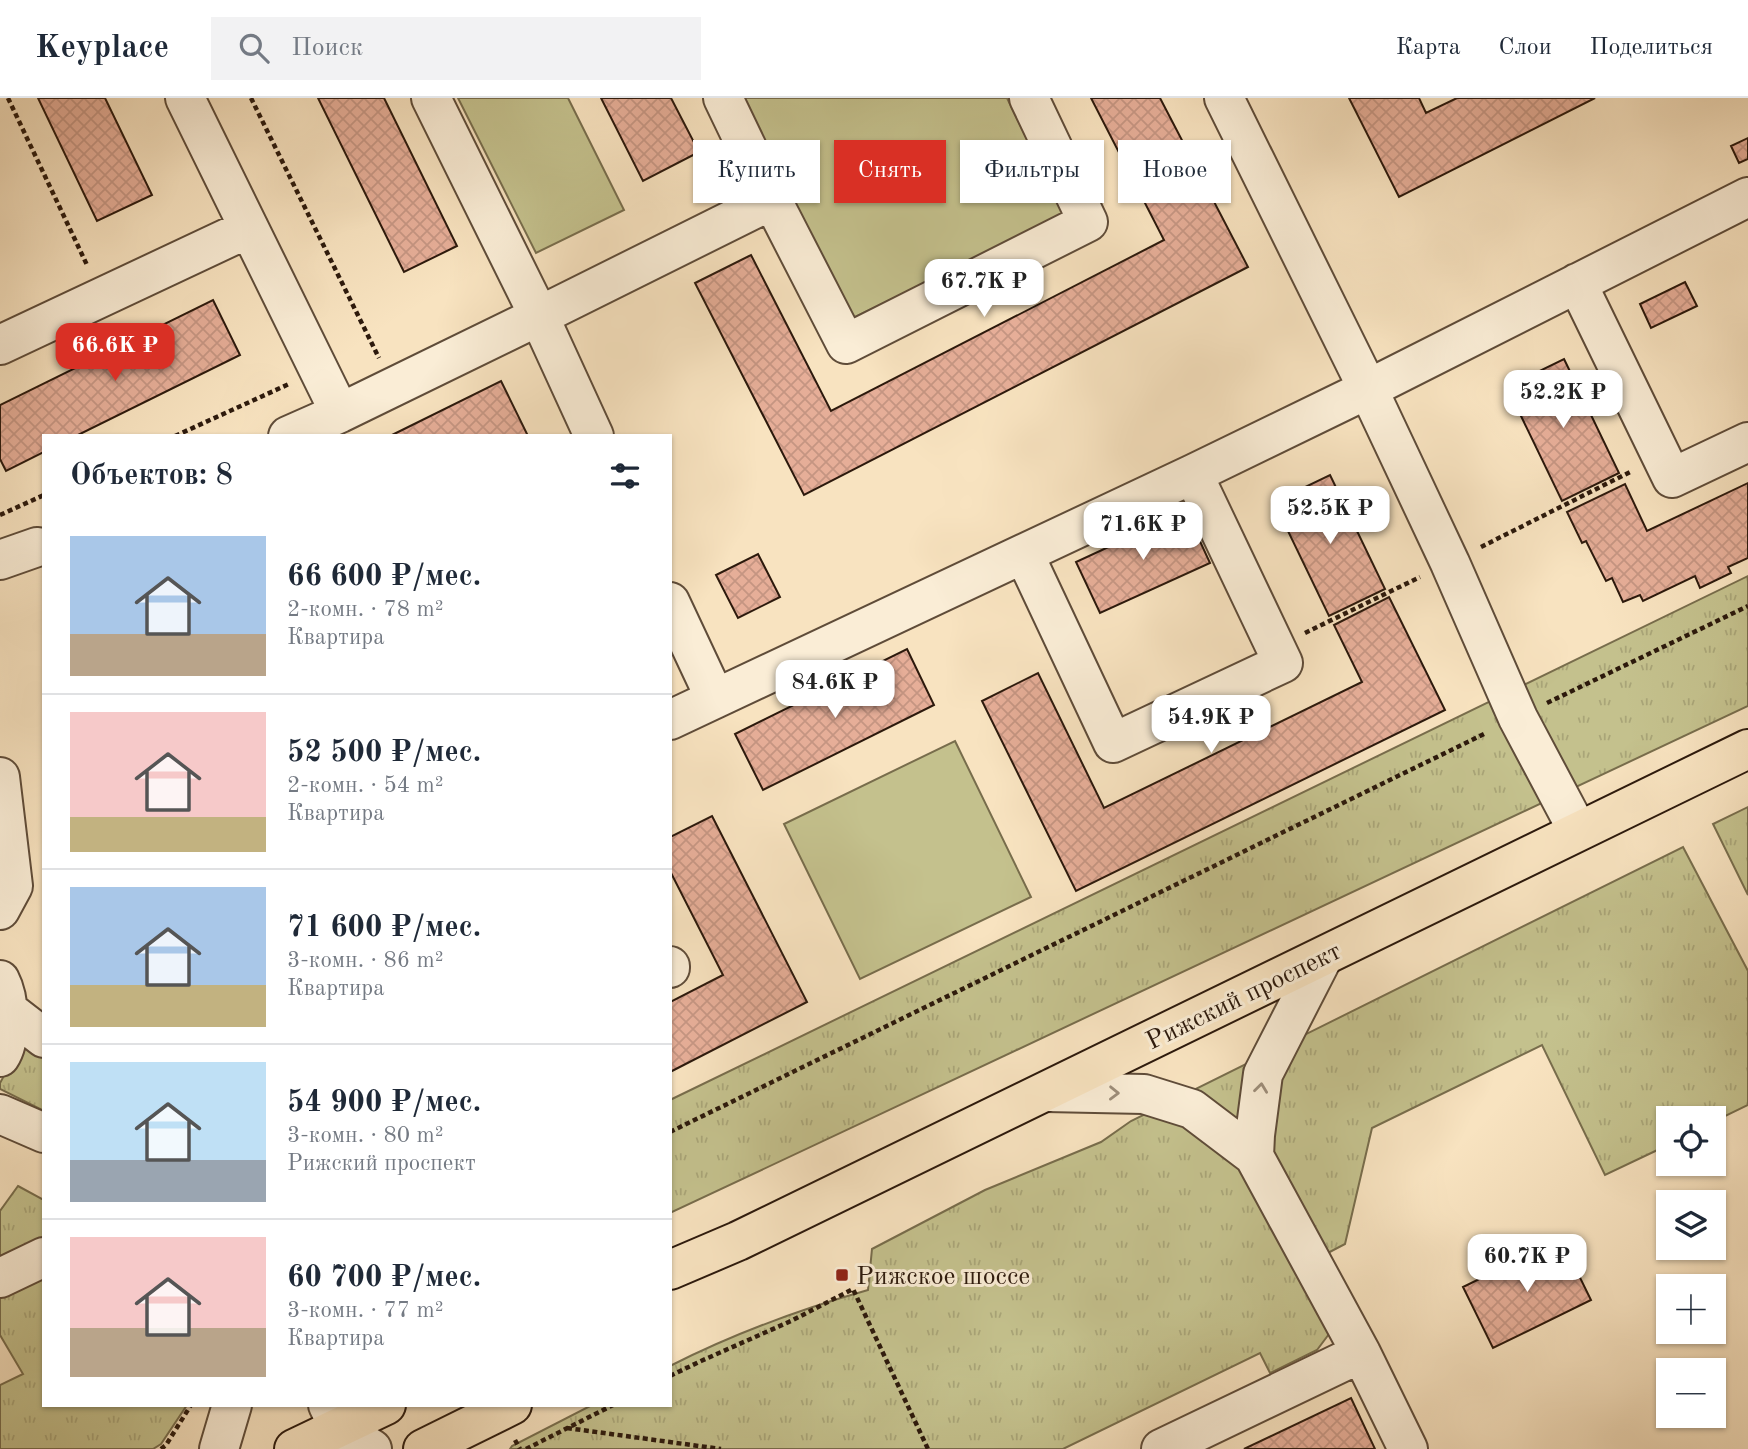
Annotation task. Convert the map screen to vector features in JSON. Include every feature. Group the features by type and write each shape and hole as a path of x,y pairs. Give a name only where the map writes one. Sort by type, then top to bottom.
{"highway":[{"name":"Рижский проспект","path":"672,1269 738,1241 1748,749"},
{"name":"Рижский проспект","path":"672,1296 738,1241"},
{"path":"294,1449 333,1416 377,1407"},
{"path":"423,1449 508,1407"}],"street":[{"path":"185,98 341,413"},
{"path":"431,98 539,316 593,434"},
{"path":"723,98 743,140"},
{"path":"774,203 846,344 1088,222 1029,98"},
{"path":"1224,98 1368,389 1450,563 1518,718 1578,831"},
{"path":"672,719 1193,474 1747,200"},
{"path":"293,434 341,413 766,203"},
{"path":"0,345 248,228"},
{"path":"1577,284 1672,478 1748,442"},
{"path":"1024,554 1113,743 1283,663 1193,474"},
{"path":"0,560 41,551"},
{"path":"672,606 715,698"},
{"path":"0,776 13,886 0,910"},
{"path":"1254,1156 1263,1074 1323,957"},
{"path":"4,995 42,1036"},
{"path":"0,1057 4,1051 4,995"},
{"path":"1046,1092 1144,1094 1156,1097 1192,1109 1254,1156 1361,1353 1408,1449"},
{"path":"0,1114 42,1132"},
{"path":"0,1278 42,1258"},
{"path":"1161,1449 1361,1353"},
{"path":"219,1449 231,1407"},
{"path":"387,1407 393,1449"},
{"path":"333,1416 372,1449"}],"path":[{"path":"8,98 102,297"},
{"path":"251,98 393,387"},
{"path":"179,434 320,370"},
{"path":"0,515 42,496"},
{"path":"672,1131 1748,606"},
{"path":"672,1375 791,1321 853,1289 928,1449"},
{"path":"161,1449 190,1407"},
{"path":"526,1449 609,1407"},
{"path":"567,1428 721,1449"}],"green space":[{"path":"458,98 568,98 624,210 536,253"},
{"path":"740,98 1007,98 1027,140 960,140 960,203 1058,203 1064,215 849,320 792,203 820,203 820,140 761,140"},
{"path":"1748,576 1748,706 672,1212 672,1099"},
{"path":"955,741 1031,897 860,979 784,824"},
{"path":"1748,807 1748,895 1713,824"},
{"path":"1683,847 1748,971 1748,1105 1726,1116 1726,1106 1656,1106 1656,1151 1605,1175 1542,1045 1372,1128 1345,1244 1301,1267 1332,1330 1317,1350 1270,1373 1260,1353 1063,1449 510,1449 588,1407 672,1407 672,1365 768,1323 868,1290 872,1249 985,1190 1101,1142 1131,1121"},
{"path":"24,1039 42,1052 42,1110 0,1089 0,1083"},
{"path":"18,1186 42,1199 42,1246 0,1265 0,1211"},
{"path":"42,1269 42,1407 186,1407 161,1444 153,1449 0,1449 0,1385 23,1374 0,1335 0,1287"}],"building":[{"path":"38,98 105,98 152,195 97,221"},
{"path":"318,98 384,98 457,246 404,272"},
{"path":"601,98 671,98 693,140 693,155 643,181"},
{"path":"1091,98 1160,98 1182,140 1118,140 1118,151"},
{"path":"1349,98 1419,98 1426,113 1457,98 1595,98 1399,197"},
{"path":"1748,138 1748,159 1739,163 1731,146"},
{"path":"1145,203 1215,203 1248,267 804,495 695,283 751,255 831,411 1164,240"},
{"path":"1685,282 1697,306 1651,328 1640,304"},
{"path":"213,300 240,355 80,434 42,434 42,453 6,471 0,459 0,405"},
{"path":"1564,359 1619,473 1562,501 1507,387"},
{"path":"501,381 527,434 394,434"},
{"path":"1330,475 1385,589 1329,616 1274,502"},
{"path":"1748,483 1748,558 1728,567 1731,573 1700,588 1695,576 1643,601 1640,595 1623,602 1612,578 1606,581 1586,541 1582,543 1567,512 1625,484 1647,531"},
{"path":"1186,511 1210,563 1100,613 1076,562"},
{"path":"758,554 780,597 738,618 716,575"},
{"path":"1389,597 1445,710 1076,891 982,701 1038,673 1104,808 1362,682 1334,625"},
{"path":"907,649 934,705 763,790 735,734"},
{"path":"712,816 807,1002 672,1071 672,1001 723,975 672,875 672,836"},
{"path":"1561,1239 1591,1300 1493,1348 1463,1287"},
{"path":"1351,1398 1375,1449 1244,1449"}],"place":[{"name":"Рижское шоссе","path":"842,1275"}]}
